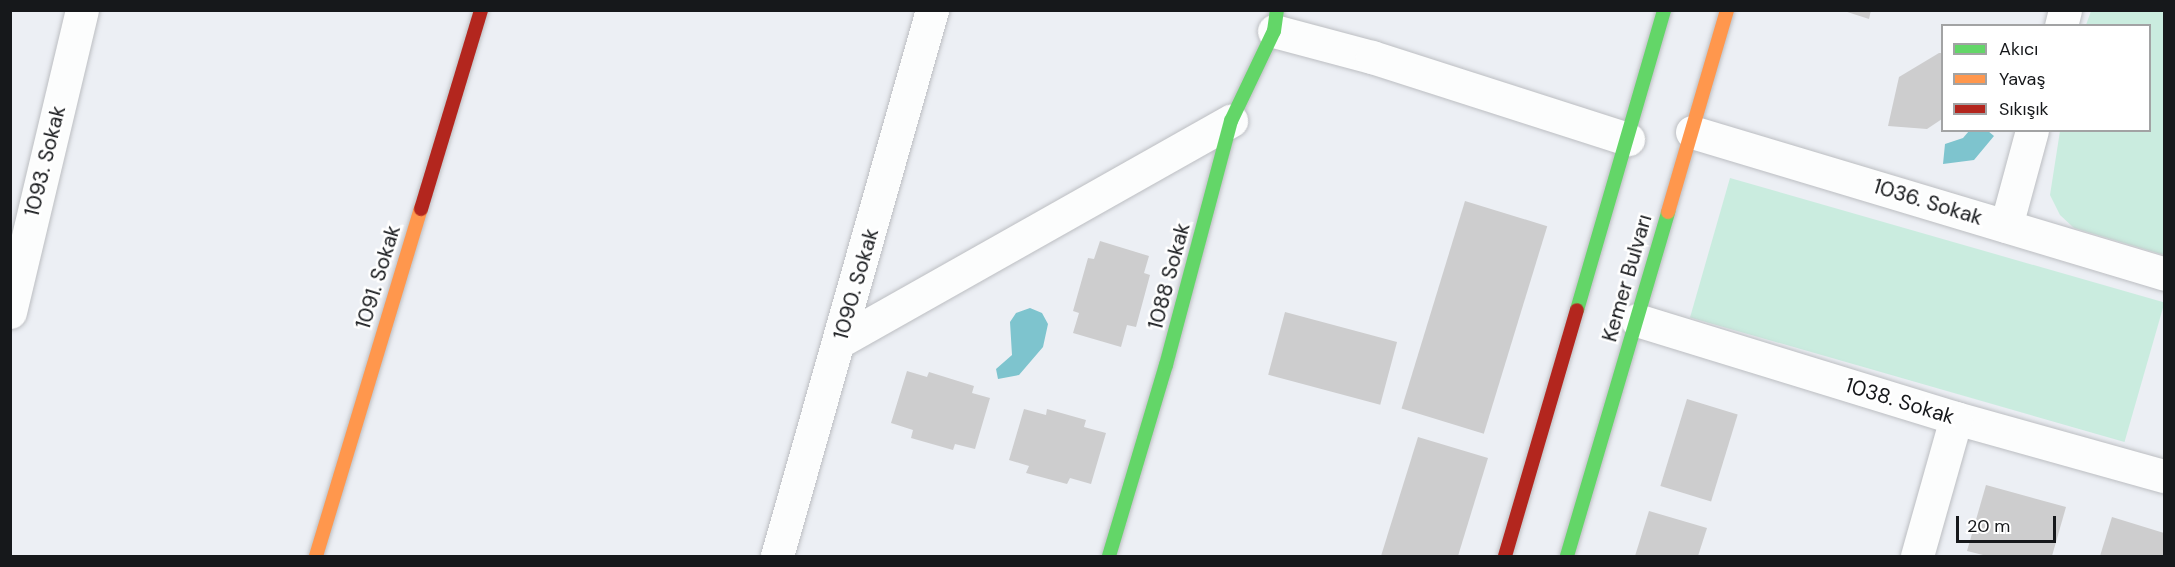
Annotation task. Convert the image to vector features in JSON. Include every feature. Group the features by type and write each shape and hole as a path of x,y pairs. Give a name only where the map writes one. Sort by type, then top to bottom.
{"main road":[{"name":"1091. Sokak","path":"316,556 481,10"},
{"name":"Kemer Bulvarı","path":"1505,556 1664,10"},
{"name":"Kemer Bulvarı","path":"1567,556 1727,10"},
{"name":"1088 Sokak","path":"1108,556 1166,365 1232,121 1276,21"}],"street":[{"name":"1093. Sokak","path":"10,312 82,10"},
{"name":"1090. Sokak","path":"777,556 840,341 932,10"},
{"path":"1276,21 1372,57 1628,139"},
{"path":"840,341 1232,121"},
{"name":"1036. Sokak","path":"1692,132 2164,274"},
{"path":"2006,226 2031,132"},
{"name":"1038. Sokak","path":"1637,320 1956,418 2164,476"},
{"path":"1917,556 1956,418"}],"green space":[{"path":"2091,11 2164,11 2164,255 2074,228 2060,215 2050,195 2060,132 2151,132 2151,24 2086,24"},
{"path":"1730,178 2164,302 2125,442 1690,317"}],"water":[{"path":"1968,132 1989,132 1994,136 1974,160 1943,164 1945,144 1963,138"},
{"path":"1030,308 1042,313 1048,324 1043,347 1019,375 998,379 996,369 1012,355 1010,322 1016,313"}],"building":[{"path":"1841,10 1871,10 1869,19"},
{"path":"1941,53 1941,120 1927,129 1888,126 1899,77"},
{"path":"1465,201 1547,226 1484,434 1402,409"},
{"path":"1100,241 1149,256 1144,273 1150,275 1136,327 1127,325 1121,347 1073,333 1079,313 1073,311 1088,258 1094,259"},
{"path":"1285,312 1397,342 1380,405 1268,375"},
{"path":"907,371 927,377 929,372 974,386 972,393 990,398 975,449 955,444 953,450 911,438 913,430 891,423"},
{"path":"1687,399 1738,414 1711,502 1660,486"},
{"path":"1024,409 1046,415 1047,409 1086,420 1084,427 1106,433 1091,484 1070,478 1067,484 1026,473 1029,466 1009,460"},
{"path":"1418,437 1488,458 1458,556 1381,556"},
{"path":"1986,485 2066,507 2052,556 1987,556 1967,551"},
{"path":"1649,511 1707,528 1698,556 1635,556"},
{"path":"2112,517 2164,533 2164,556 2100,556"}],"traffic: fast":[{"path":"1109,556 1166,365 1231,121 1274,31 1277,10"},
{"path":"1577,310 1664,10"},
{"path":"1567,556 1668,212"}],"traffic: slow":[{"path":"1668,212 1727,10"},
{"path":"316,556 421,209"}],"traffic: jam":[{"path":"421,209 481,10"},
{"path":"1505,556 1577,310"}]}
